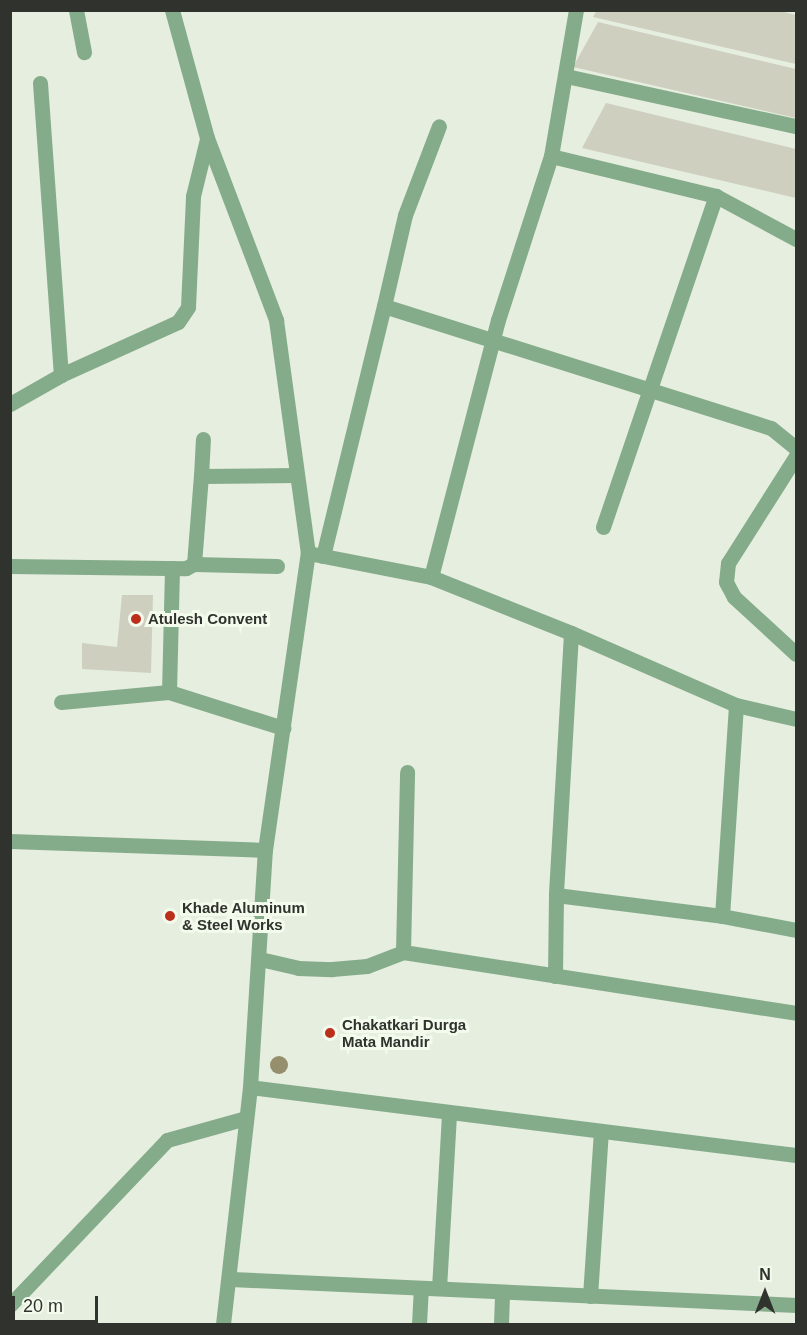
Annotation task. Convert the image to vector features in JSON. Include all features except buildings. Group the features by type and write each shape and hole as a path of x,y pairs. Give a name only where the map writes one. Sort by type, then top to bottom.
{"street":[{"path":"76,10 84,52"},
{"path":"172,10 207,138 276,320 297,475 315,555"},
{"path":"431,577 493,337 551,156 576,10"},
{"path":"566,76 796,126"},
{"path":"40,83 61,375"},
{"path":"223,1324 231,1279 250,1087 260,959 265,850 283,728 315,555 384,306 405,215 439,126"},
{"path":"10,404 61,375 178,322 188,307 193,196 207,138"},
{"path":"551,156 716,196 796,239"},
{"path":"603,527 652,391 716,196"},
{"path":"384,306 493,337 652,391 771,428 796,448"},
{"path":"194,564 203,439"},
{"path":"796,456 728,563 726,582 734,597 796,654"},
{"path":"201,476 297,475"},
{"path":"315,555 431,577 572,633 736,705 796,719"},
{"path":"10,566 172,568 194,564 278,566"},
{"path":"169,692 172,568"},
{"path":"555,976 556,896 572,633"},
{"path":"61,702 169,692 283,728"},
{"path":"722,916 736,705"},
{"path":"404,952 407,772"},
{"path":"10,841 265,850"},
{"path":"556,896 722,916 796,930"},
{"path":"260,959 298,969 332,969 367,966 404,952 796,1013"},
{"path":"250,1087 796,1155"},
{"path":"439,1288 449,1112"},
{"path":"10,1305 166,1140 246,1118"},
{"path":"590,1296 601,1131"},
{"path":"231,1279 796,1305"},
{"path":"419,1324 421,1288"},
{"path":"501,1324 502,1292"}],"place":[{"name":"Atulesh Convent","path":"136,619"},
{"name":"Khade Aluminum & Steel Works","path":"170,916"},
{"name":"Chakatkari Durga Mata Mandir","path":"330,1033"}]}
